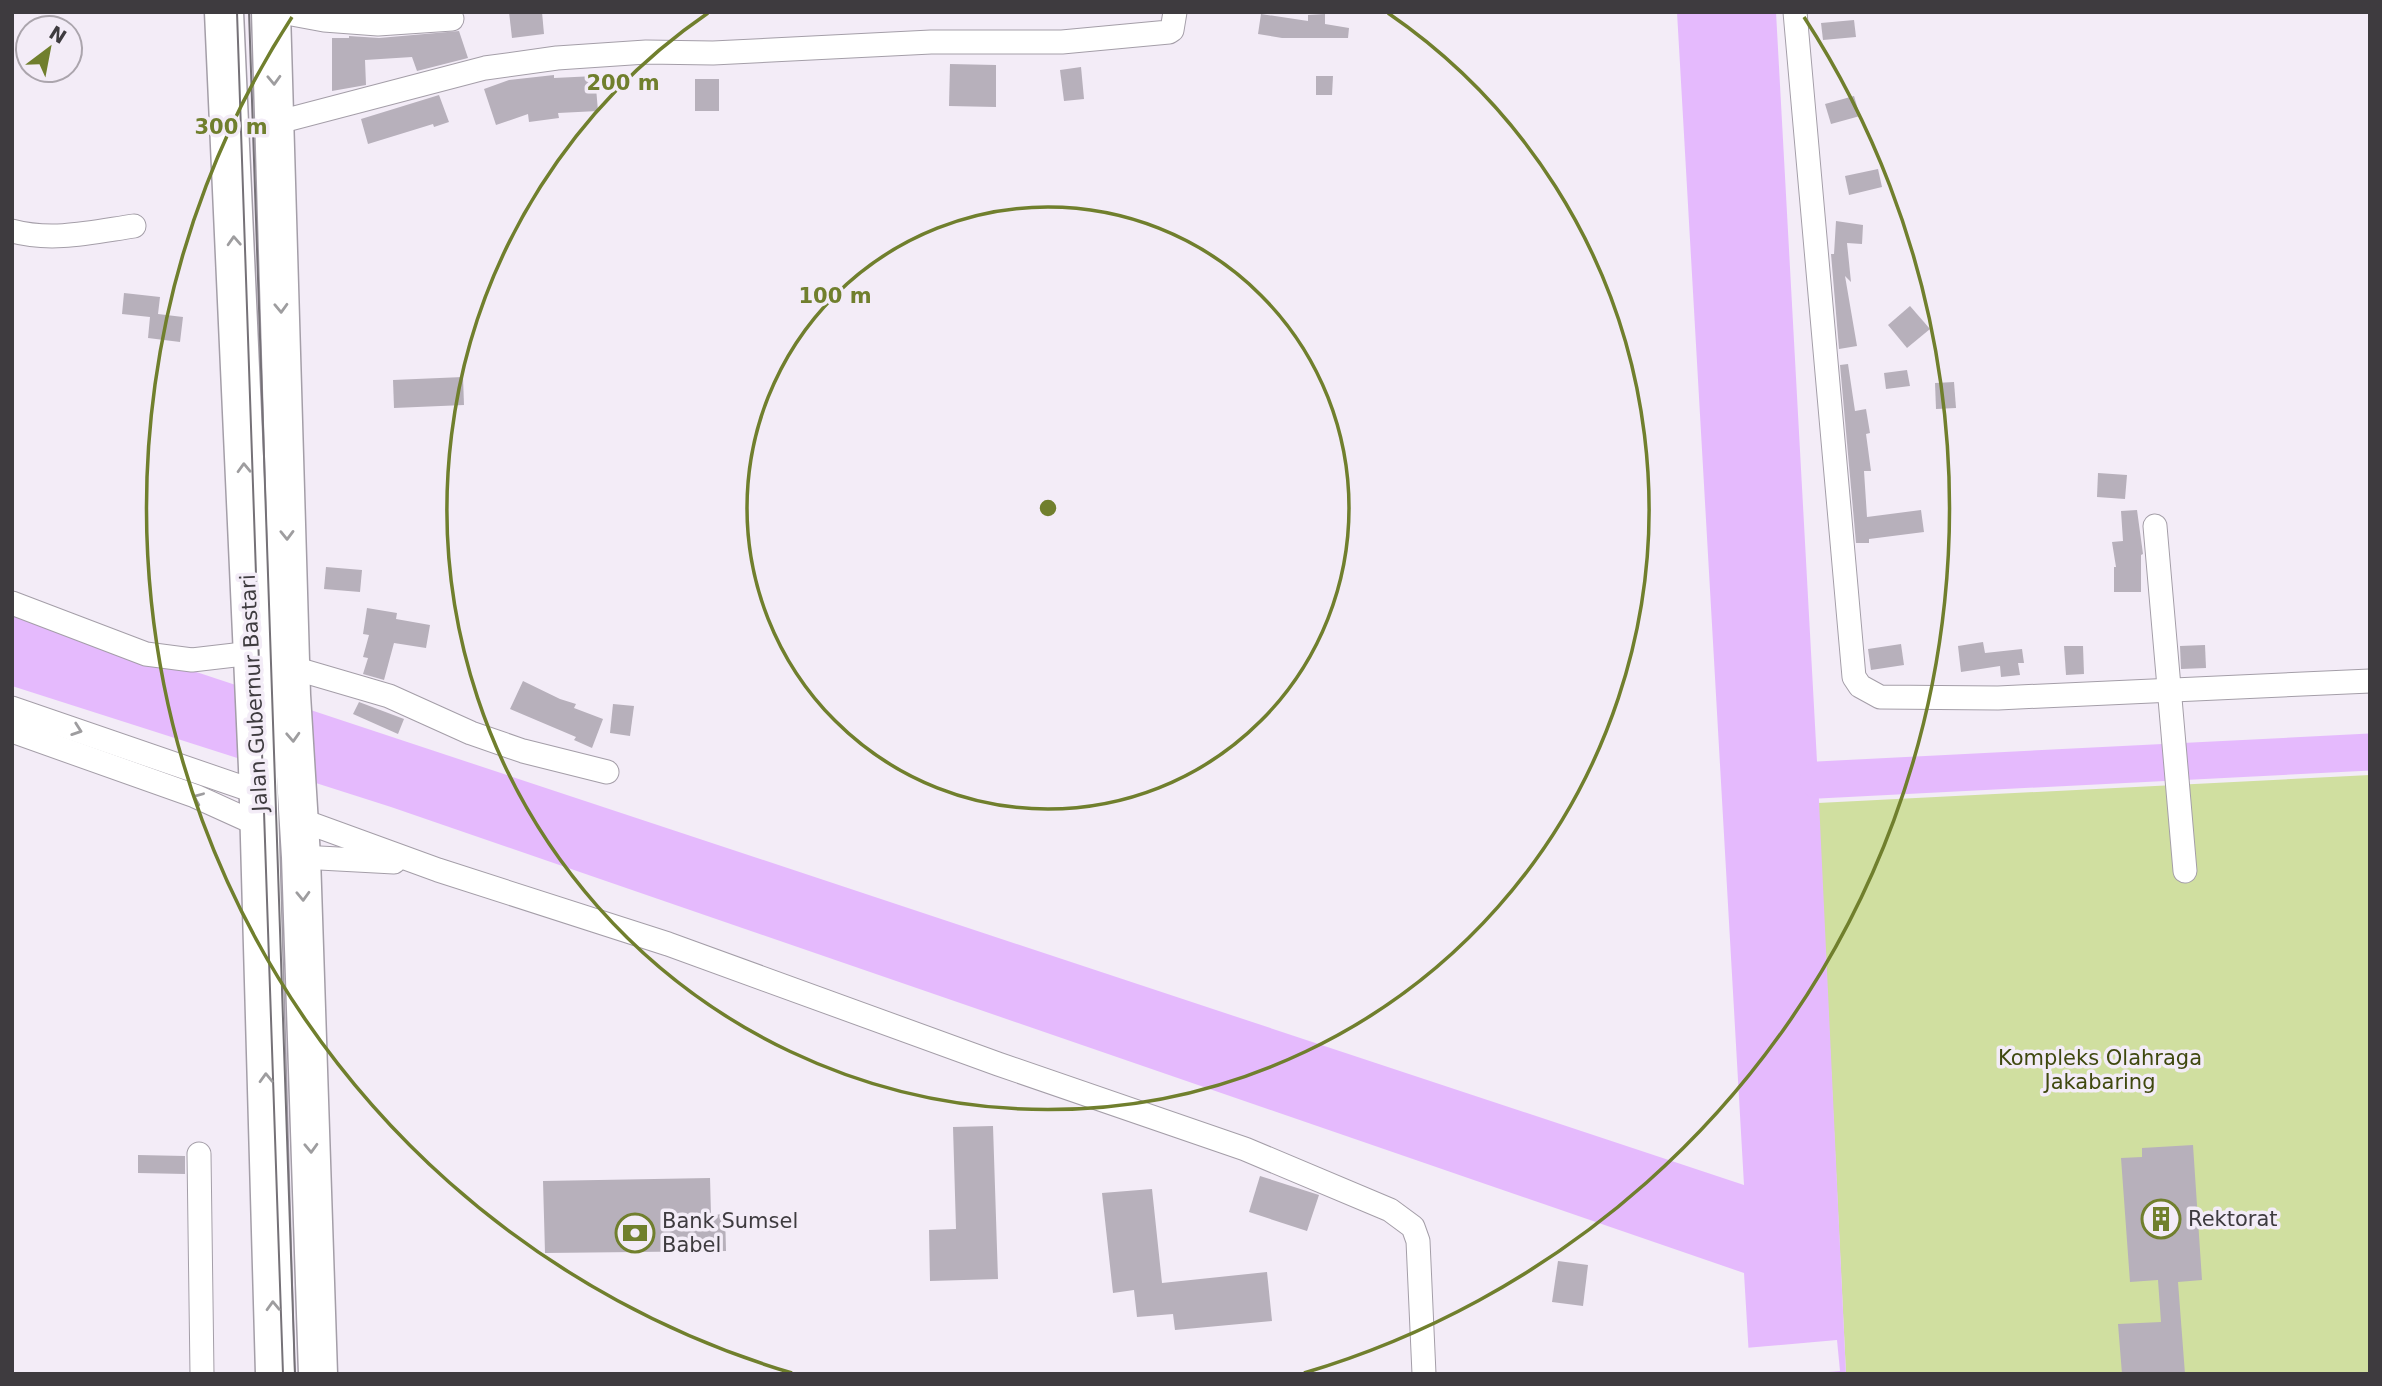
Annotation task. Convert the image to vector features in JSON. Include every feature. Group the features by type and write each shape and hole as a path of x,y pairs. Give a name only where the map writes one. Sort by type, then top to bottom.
{"highway":[{"name":"Jalan Gubernur Bastari","path":"224,12 259,796 275,1374"},
{"name":"Jalan Gubernur Bastari","path":"271,12 290,681 301,857 318,1374"}],"street":[{"path":"281,12 324,20 378,24 452,19"},
{"path":"275,123 485,68 557,58 646,52 713,52 932,42 1062,42 1169,32 1172,30 1175,12"},
{"path":"1795,12 1854,677 1860,686 1880,697 1998,698 2370,681"},
{"path":"12,231 30,236 53,237 134,226"},
{"path":"2155,526 2185,871"},
{"path":"12,603 146,654 252,668"},
{"path":"290,681 389,696 471,733 523,751 607,772"},
{"path":"12,708 259,796"},
{"path":"12,732 195,796 259,796"},
{"path":"298,818 418,863 680,948 985,1059 1245,1149 1390,1210 1413,1227 1418,1241 1424,1374"},
{"path":"301,857 418,863"},
{"path":"199,1154 202,1374"}],"green space":[{"name":"Kompleks Olahraga Jakabaring","path":"2370,775 2370,1374 1846,1374 1818,803"}],"shaded area":[{"path":"1677,12 1776,12 1818,780 1846,1374 1750,1374 1744,1273 391,807 12,686 12,611 1744,1185"}],"pier":[{"path":"1837,1340 1840,1371 1746,1374 1745,1348"}],"building":[{"path":"509,12 542,12 544,34 512,38"},
{"path":"1261,14 1308,21 1308,15 1325,14 1325,24 1349,28 1348,38 1282,38 1258,34"},
{"path":"1854,20 1856,37 1823,40 1821,23"},
{"path":"459,31 468,58 417,71 412,57 365,60 366,85 332,91 332,38 379,38"},
{"path":"950,64 996,65 996,107 949,106"},
{"path":"1081,67 1084,99 1064,101 1060,70"},
{"path":"554,75 554,78 595,76 598,111 558,113 559,118 529,122 528,114 496,125 484,89 509,80"},
{"path":"1316,76 1333,76 1332,95 1316,95"},
{"path":"695,79 719,79 719,111 695,111"},
{"path":"439,95 449,122 434,127 433,124 368,144 361,119"},
{"path":"1854,96 1860,116 1831,124 1825,104"},
{"path":"1878,169 1882,187 1849,195 1845,176"},
{"path":"1836,221 1863,225 1862,244 1847,243 1851,282 1845,276 1857,346 1839,349 1831,254 1834,254"},
{"path":"124,293 160,297 158,314 183,317 180,342 148,338 150,317 122,314"},
{"path":"1910,306 1930,329 1907,348 1888,325"},
{"path":"1848,364 1855,411 1866,409 1870,433 1866,434 1871,471 1864,471 1867,517 1921,510 1924,532 1856,543 1840,365"},
{"path":"1907,370 1910,386 1886,389 1884,373"},
{"path":"463,377 464,405 394,408 393,380"},
{"path":"1954,382 1956,408 1936,409 1935,383"},
{"path":"2098,473 2127,475 2125,499 2097,497"},
{"path":"2137,510 2143,554 2141,592 2114,592 2116,567 2112,542 2123,541 2121,511"},
{"path":"326,567 362,570 360,592 324,589"},
{"path":"367,608 397,613 396,619 430,625 426,648 394,643 384,680 363,674 368,658 363,657 369,635 363,634"},
{"path":"1983,642 1985,653 2022,649 2024,663 2018,663 2020,675 2001,677 2000,666 1961,672 1958,646"},
{"path":"1901,644 1904,665 1871,670 1868,649"},
{"path":"2205,645 2206,668 2181,669 2180,646"},
{"path":"2064,646 2083,646 2084,674 2066,675"},
{"path":"523,681 576,704 574,708 603,719 592,748 574,740 576,737 510,709"},
{"path":"359,702 404,719 398,734 353,714"},
{"path":"613,704 634,706 630,736 610,733"},
{"path":"993,1126 998,1279 930,1281 929,1230 956,1229 953,1127"},
{"name":"Rektorat","path":"2193,1145 2202,1280 2178,1282 2185,1374 2122,1374 2118,1324 2161,1322 2158,1280 2130,1282 2121,1158 2142,1157 2142,1148"},
{"path":"138,1155 185,1156 185,1174 138,1173"},
{"path":"1260,1176 1319,1195 1307,1231 1249,1212"},
{"name":"Bank Sumsel Babel","path":"710,1178 711,1215 725,1214 726,1251 545,1253 543,1181"},
{"path":"1152,1189 1162,1283 1267,1272 1272,1321 1175,1330 1173,1314 1137,1317 1134,1290 1113,1293 1102,1193"},
{"path":"1558,1261 1588,1265 1583,1306 1552,1302"}],"waterway":[{"path":"1818,780 2370,752"}],"tram line":[{"path":"237,12 283,1374"},
{"path":"249,12 295,1374"}],"place":[{"name":"Rektorat","path":"2161,1219"},
{"name":"Bank Sumsel Babel","path":"635,1233"}]}
